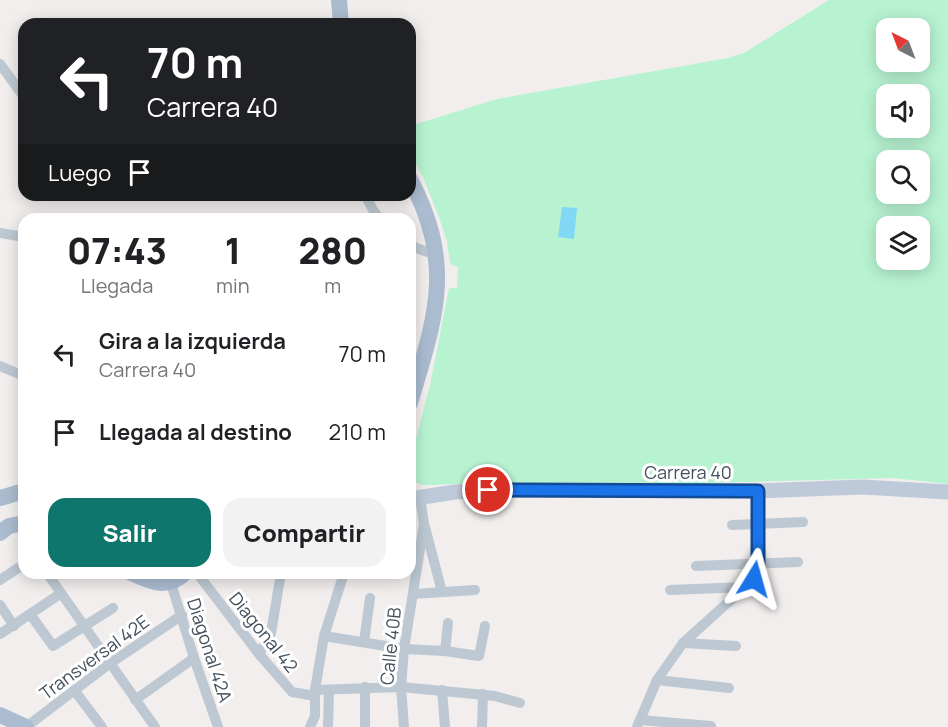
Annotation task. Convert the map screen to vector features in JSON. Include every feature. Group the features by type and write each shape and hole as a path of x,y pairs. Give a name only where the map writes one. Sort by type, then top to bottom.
{"main road":[{"path":"339,0 340,18"},
{"path":"416,193 434,238 438,284 428,342 416,374"},
{"name":"Carrera 40","path":"417,495 488,490 758,491 862,487 948,492"},
{"path":"0,498 18,493"},
{"path":"0,533 9,526 18,524"},
{"path":"148,579 159,583 174,579"},
{"path":"0,715 26,727"}],"street":[{"path":"0,64 18,89"},
{"path":"0,233 18,236"},
{"path":"416,248 436,255"},
{"path":"0,366 18,374"},
{"path":"711,726 638,724 657,680 683,643 754,579 758,564 758,491"},
{"name":"Calle 40B","path":"416,575 424,524 417,495"},
{"path":"732,525 803,522"},
{"path":"424,524 442,592"},
{"path":"696,566 798,562"},
{"path":"0,580 18,568"},
{"path":"51,579 154,727"},
{"name":"Diagonal 42A","path":"178,579 182,615 218,727"},
{"name":"Diagonal 42","path":"202,579 259,654 292,692 315,693 365,687 401,687 483,694 520,702"},
{"path":"259,654 271,633 280,579"},
{"path":"310,727 315,716 315,693 324,636 342,579"},
{"name":"Calle 40B","path":"404,727 401,687 404,649 415,579"},
{"path":"670,590 744,587"},
{"path":"413,594 475,590"},
{"path":"0,634 60,594"},
{"path":"364,642 370,598"},
{"path":"0,605 14,626"},
{"path":"30,615 53,646 113,608"},
{"name":"Transversal 42E","path":"26,727 109,664 182,615"},
{"path":"446,651 448,623"},
{"path":"324,636 404,649 446,651 479,656 485,626"},
{"path":"683,643 736,646"},
{"path":"135,700 194,658"},
{"path":"657,680 729,688"},
{"path":"365,687 365,727"},
{"path":"74,690 102,727"},
{"path":"328,727 329,690"},
{"path":"442,690 445,727"},
{"path":"482,727 483,694"}],"green space":[{"path":"829,0 948,0 948,484 893,478 707,483 421,485 416,482 416,439 430,385 449,288 457,288 458,267 450,264 447,242 440,220 416,165 416,124 497,99 728,58 744,53"}],"water":[{"path":"562,207 577,208 574,239 558,237"}],"route":[{"path":"488,490 758,491 758,564 754,579"}]}
